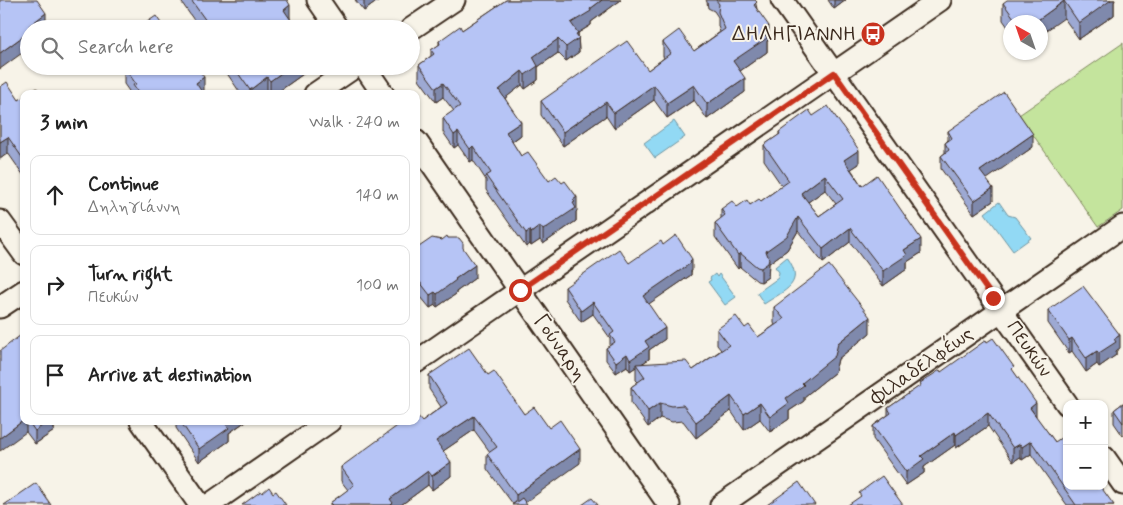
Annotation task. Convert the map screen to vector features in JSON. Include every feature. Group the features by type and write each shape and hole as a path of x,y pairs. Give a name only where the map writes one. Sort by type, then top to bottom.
{"street":[{"path":"318,0 332,20"},
{"path":"420,23 454,0"},
{"name":"Πευκών","path":"782,0 1064,400"},
{"path":"420,359 940,0"},
{"path":"321,90 343,75"},
{"path":"370,75 381,90"},
{"name":"Γούναρη","path":"420,147 669,505"},
{"path":"0,220 20,248"},
{"name":"Φιλαδελφέως","path":"721,505 1123,226"},
{"path":"0,307 20,294"},
{"path":"144,425 200,505"},
{"path":"210,505 324,425"},
{"path":"1108,463 1123,484"}],"green space":[{"path":"1123,43 1123,210 1098,227 1019,115"}],"water":[{"path":"674,121 685,137 655,158 644,143"},
{"path":"999,202 1008,215 1015,217 1031,238 1013,251 985,213"},
{"path":"787,257 792,266 794,280 786,290 764,304 757,293 778,278 779,272 775,267"},
{"path":"715,274 717,277 719,274 736,297 725,305 708,282"}],"building":[{"path":"0,0 37,0 46,13 37,20 20,20 20,39 0,53"},
{"path":"191,0 287,0 290,5 284,10 291,20 205,20"},
{"path":"506,0 602,0 590,9 591,11 571,23 579,38 566,47 558,39 533,57 538,66 525,75 522,71 499,90 521,122 506,132 521,156 528,152 549,181 556,176 562,183 565,181 577,197 573,200 576,208 543,230 540,226 531,233 530,230 526,233 486,176 491,173 473,146 470,149 458,132 454,135 443,118 460,106 443,83 436,88 420,66 420,64 434,54 431,50 440,44 439,41 460,26 462,30"},
{"path":"716,0 755,0 757,2 754,5 769,26 762,30 767,38 733,61 745,78 707,104 694,85 667,103 654,85 614,113 606,102 563,132 541,101 627,41 648,70 671,53 663,42 679,30 694,51 725,29 718,12 719,4"},
{"path":"1007,0 1111,0 1079,23 1064,1 1045,15 1012,15 1003,3"},
{"path":"156,16 159,20 150,20"},
{"path":"130,75 203,75 204,77 196,83 201,90 136,90 133,85 136,84"},
{"path":"239,75 278,75 270,81 267,77 250,90"},
{"path":"7,82 20,99 20,154 8,137 0,142 0,87"},
{"path":"1004,92 1033,134 980,171 993,188 974,201 941,156 949,150 945,143 952,138 948,131"},
{"path":"828,106 859,150 844,160 862,186 877,175 921,239 904,250 907,255 883,271 850,228 823,249 798,217 787,236 766,251 769,259 768,263 761,268 757,267 740,253 738,255 715,223 725,215 721,209 732,201 737,207 747,200 750,205 759,199 761,201 789,181 764,145 809,110 813,116","holes":["825,175 843,199 819,216 801,193"]},
{"path":"676,235 692,259 691,263 643,296 665,328 645,341 649,347 630,360 627,354 616,362 606,348 615,342 610,335 614,332 593,302 581,311 565,287 619,249 629,263 661,241 663,245"},
{"path":"447,236 448,238 459,238 463,243 463,248 475,265 437,294 435,292 430,295 420,282 420,246 432,238 442,240"},
{"path":"829,265 870,317 838,343 835,356 802,383 804,385 786,398 789,403 770,417 760,403 744,414 731,396 696,422 683,405 672,406 660,403 648,411 631,387 645,377 636,364 686,361 693,370 729,345 717,329 736,316 745,328 749,325 758,337 784,319 774,307"},
{"path":"1083,286 1120,335 1114,339 1116,342 1099,353 1097,351 1086,358 1072,338 1069,340 1048,310"},
{"path":"20,336 20,423 0,438 0,351"},
{"path":"993,338 1014,367 1012,369 1036,403 1030,408 1055,442 1063,436 1063,487 1031,441 1022,447 1020,444 1013,448 988,413 956,435 955,432 921,456 924,459 906,472 873,426 891,413 888,408 921,385 920,383 940,370 941,372 986,340 987,342"},
{"path":"469,348 488,375 494,371 524,414 534,407 549,428 560,420 580,449 516,495 487,454 497,447 474,416 436,441 451,462 432,476 428,471 390,499 393,503 391,505 332,505 330,503 354,485 341,467 399,425 420,425 420,419 422,421 447,403 429,375"},
{"path":"1123,403 1123,423 1114,410"},
{"path":"31,425 43,425 35,431"},
{"path":"183,425 227,425 229,428 199,449"},
{"path":"882,476 903,505 848,505 861,496 859,493"},
{"path":"799,482 815,505 767,505"},
{"path":"36,483 51,505 4,505"},
{"path":"269,487 273,493 276,491 286,505 242,505 261,491 262,493"},
{"path":"1065,490 1103,490 1114,505 1076,505"},
{"path":"522,498 527,505 512,505"},
{"path":"592,498 598,505 582,505"}],"place":[{"name":"ΔΗΛΗΓΙΑΝΝΗ","path":"873,34"}],"route":[{"path":"520,290 834,73 993,298"}]}
